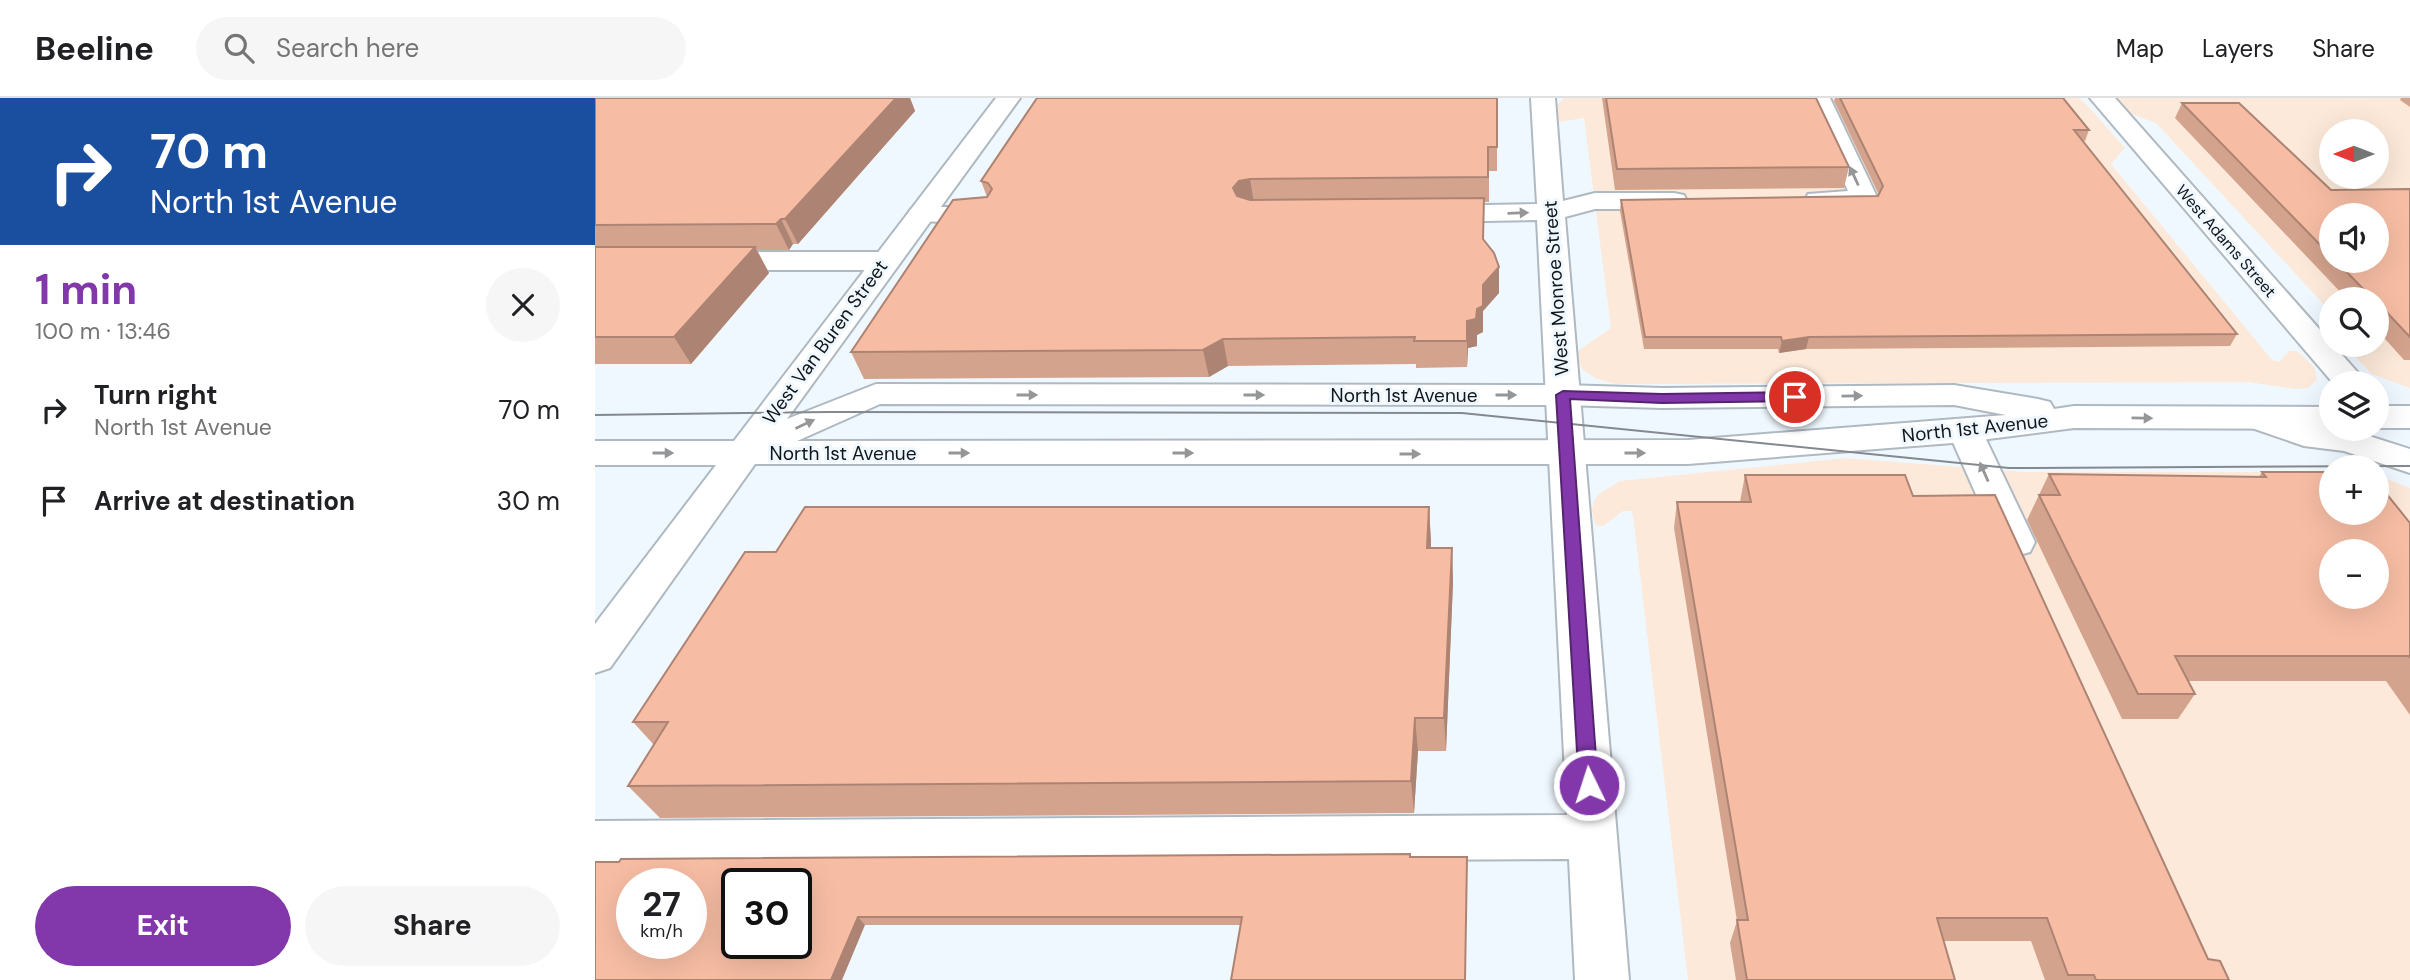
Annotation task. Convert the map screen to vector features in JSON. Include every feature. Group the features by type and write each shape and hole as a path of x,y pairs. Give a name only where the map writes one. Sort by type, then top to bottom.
{"main road":[{"name":"West Van Buren Street","path":"595,656 1008,98"},
{"name":"West Monroe Street","path":"1543,98 1602,980"},
{"path":"1799,200 1865,200 1818,98"},
{"name":"West Adams Street","path":"2102,98 2341,371"},
{"path":"1407,214 1550,212 1595,201 1706,201"},
{"path":"922,215 983,215"},
{"path":"678,261 885,261"},
{"name":"North 1st Avenue","path":"743,453 830,412 876,394 1563,395 1662,398 1954,395 2074,417"},
{"name":"North 1st Avenue","path":"595,453 1700,452 1965,431 2074,417 2319,418"},
{"path":"2261,419 2316,438 2347,440 2410,461"},
{"path":"2389,420 2410,450"},
{"path":"1965,431 2030,573"},
{"path":"595,843 1592,837"}],"shaded area":[{"path":"1564,98 2078,98 2125,148 2111,164 2272,360 2279,362 2289,351 2297,351 2314,367 2317,379 2308,388 2295,389 2248,382 1616,384 1597,379 1583,370 1578,351 1611,328 1584,118 1558,122 1556,106"},
{"path":"2112,98 2410,98 2410,388 2389,380 2389,371 2369,371 2356,357 2389,357 2389,287 2319,287 2319,299 2156,123 2126,112"},
{"path":"1846,458 2024,472 2319,472 2319,525 2389,525 2389,480 2410,488 2410,980 1688,980 1633,515 1631,511 1623,511 1603,526 1595,525 1592,510 1599,494 1620,481"}],"building":[{"path":"595,98 896,98 785,219 776,224 595,225"},
{"path":"1037,98 1497,98 1497,147 1488,147 1488,177 1250,179 1239,181 1233,188 1237,196 1250,200 1484,198 1483,239 1494,253 1499,267 1483,285 1483,306 1477,309 1476,319 1467,321 1467,341 1414,341 1415,337 1223,339 1203,350 851,352 953,200 987,197 992,189 988,183 981,181"},
{"path":"1606,98 1816,98 1849,167 1617,169"},
{"path":"1840,98 2063,98 2089,130 2074,130 2237,334 1809,337 1782,341 1781,337 1645,337 1621,200 1878,196 1883,186"},
{"path":"2182,103 2239,103 2319,179 2319,189 2410,189 2410,337 2389,315 2389,287 2361,287 2348,273 2389,273 2389,203 2319,203 2319,244"},
{"path":"595,247 755,247 674,337 595,337"},
{"path":"2262,472 2319,472 2319,525 2389,525 2389,497 2410,523 2410,658 2175,656 2195,694 2138,694 2039,495 2060,495 2049,474 2266,477"},
{"path":"1745,475 1905,475 1913,496 1995,495 2208,959 2220,961 2229,980 2096,980 2094,975 2068,975 2047,918 1937,918 1955,980 1747,980 1737,920 1748,920 1677,502 1751,502"},
{"path":"805,507 1429,507 1427,548 1452,548 1444,718 1415,718 1411,781 628,786 668,722 633,722 745,552 776,552"},
{"path":"1410,854 1410,857 1467,857 1465,980 1231,980 1242,917 858,917 831,980 595,980 595,862 619,862 621,859"}],"tram line":[{"path":"595,415 830,412 1462,413 2009,468 2410,466"}],"route":[{"path":"1589,785 1563,395 1662,398 1795,397"}]}
